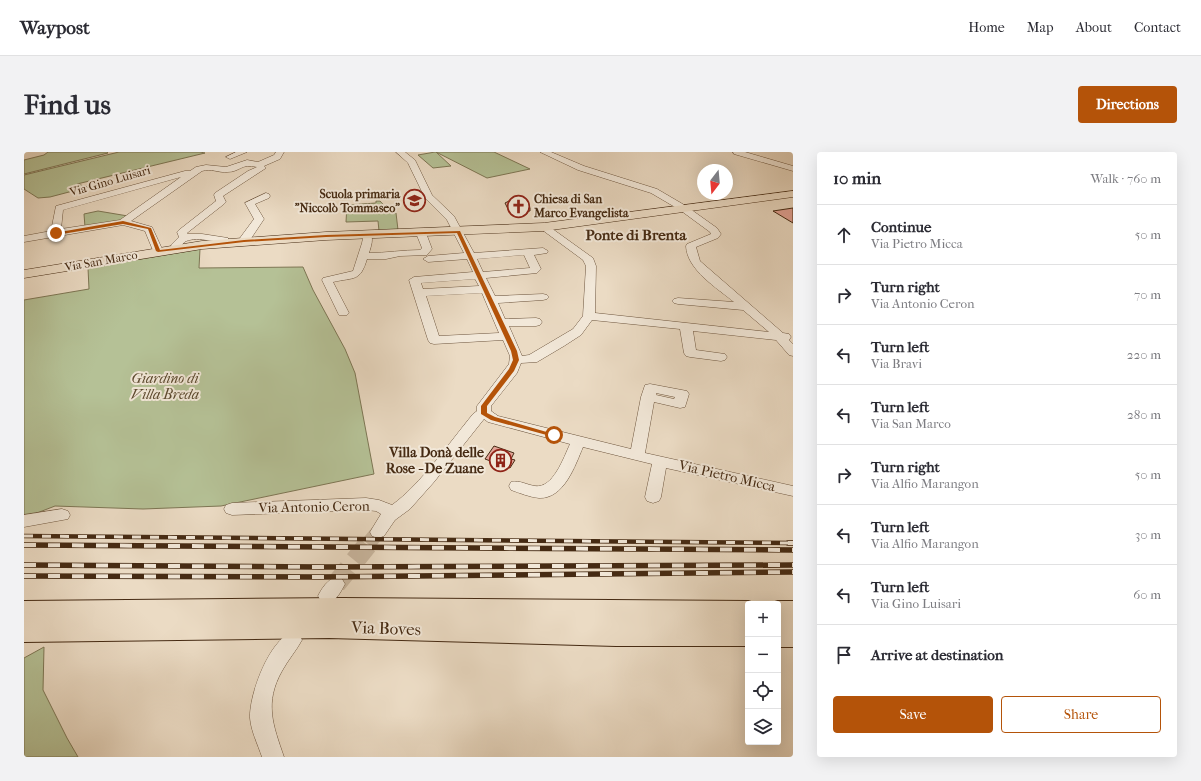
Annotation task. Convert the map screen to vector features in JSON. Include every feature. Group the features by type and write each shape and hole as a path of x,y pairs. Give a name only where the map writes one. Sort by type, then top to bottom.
{"highway":[{"name":"Via Boves","path":"32,621 342,608 745,612"},
{"path":"781,612 793,612"},
{"name":"Via Boves","path":"32,621 329,626 616,634 745,634"},
{"path":"781,634 793,635"}],"main road":[{"name":"Via San Marco","path":"24,274 158,251 180,243 459,232 544,227 793,194"}],"street":[{"path":"230,157 243,152"},
{"path":"123,222 201,168 227,170 247,162 259,166 277,157 280,152"},
{"path":"400,152 412,162 428,196 451,218 459,232 507,336 514,365 532,359 577,332 589,316 591,266 588,258 544,227"},
{"path":"548,152 560,160 580,168 654,191 683,208 714,230 716,234 715,236 691,246 691,255 693,260 698,266 748,307 787,337 793,352"},
{"path":"743,153 793,168"},
{"path":"180,243 182,232 221,202 218,195 251,172 262,168"},
{"name":"Via Gino Luisari","path":"56,233 58,208 181,174 192,173"},
{"path":"244,241 247,234 259,219 250,203 266,196"},
{"path":"24,239 123,222 149,229 158,251"},
{"path":"364,256 423,253 427,249 421,233"},
{"path":"341,313 327,280 356,274 358,272 367,243 366,235"},
{"path":"428,260 544,251"},
{"path":"507,336 434,340 414,280 535,271 528,252"},
{"path":"419,293 485,289"},
{"path":"490,300 543,297"},
{"path":"678,302 748,307"},
{"path":"589,316 787,337"},
{"path":"501,323 536,322"},
{"path":"686,327 690,353 721,357"},
{"name":"Via Antonio Ceron","path":"378,532 393,513 412,498 484,410 514,365"},
{"path":"637,456 648,397"},
{"name":"Via Pietro Micca","path":"484,410 493,418 579,441 637,456 793,491"},
{"path":"517,486 537,492 548,492 555,486 579,441"},
{"name":"Via Pietro Micca","path":"653,497 660,461"},
{"name":"Via Antonio Ceron","path":"232,509 366,504 379,506 393,513"},
{"path":"24,521 62,515"},
{"path":"272,757 261,719 261,704 273,668 292,640"}],"green space":[{"path":"48,152 108,153 24,174 24,160 44,155"},
{"path":"119,152 205,153 77,184 88,187 50,197 38,198 24,189 24,175"},
{"path":"436,152 451,166 433,168 418,155"},
{"path":"436,152 494,152 530,169 487,178"},
{"path":"376,201 380,201 391,213 396,213 398,230 379,231 378,221 346,222 347,205 376,203"},
{"path":"98,211 128,216 120,221 85,227 84,214"},
{"name":"Giardino di Villa Breda","path":"200,249 199,268 303,267 313,290 345,349 355,373 374,474 221,506 143,509 55,506 24,518 24,300 89,289 88,268"},
{"path":"44,647 43,690 78,757 24,757 24,658"}],"building":[{"name":"Chiesa di San Marco Evangelista","path":"513,199 526,200 530,211 526,211 527,214 510,213 505,203"},
{"path":"793,208 793,223 773,211"},
{"name":"Villa Donà delle Rose - De Zuane","path":"494,446 514,453 511,459 515,460 510,468 485,459"}],"tunnel":[{"path":"368,544 378,532"},
{"path":"336,584 369,543"}],"railway":[{"path":"24,536 793,543 788,543"},
{"path":"24,545 793,550"},
{"path":"24,565 321,567 793,565"},
{"path":"24,576 320,577 793,572"}],"place":[{"name":"Scuola primaria \"Niccolò Tommaseo\"","path":"415,201"},
{"name":"Chiesa di San Marco Evangelista","path":"518,206"},
{"name":"Villa Donà delle Rose - De Zuane","path":"500,460"}],"district":[{"name":"Ponte di Brenta","path":"636,235"}],"route":[{"path":"56,233 123,222 149,229 158,251 244,241 326,236 459,232 516,356 515,364 512,370 484,406 484,414 493,418 554,435"}]}
